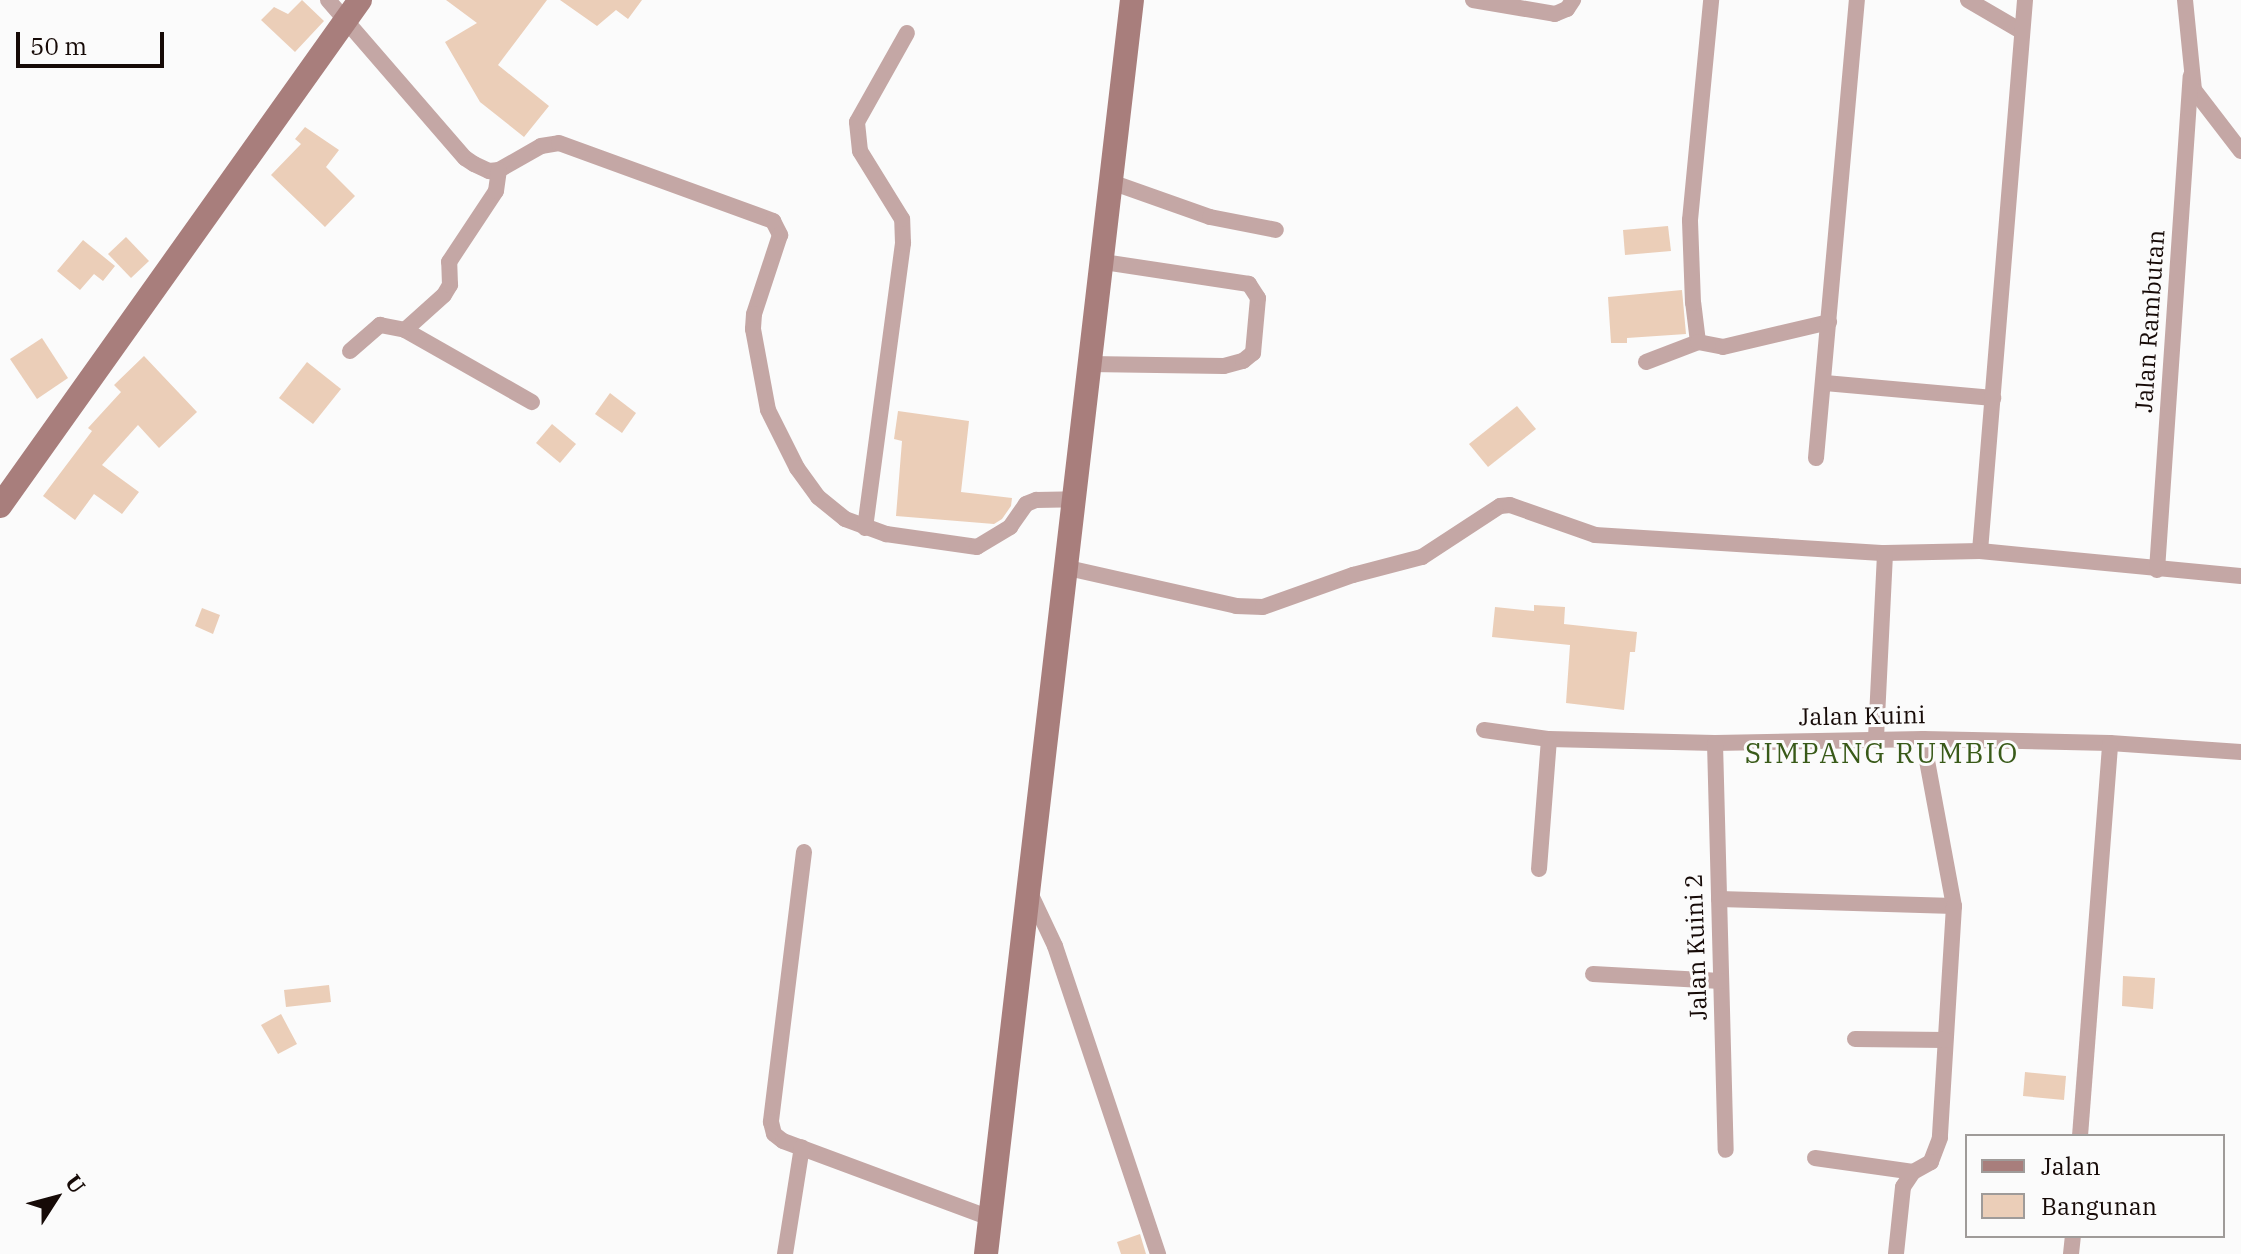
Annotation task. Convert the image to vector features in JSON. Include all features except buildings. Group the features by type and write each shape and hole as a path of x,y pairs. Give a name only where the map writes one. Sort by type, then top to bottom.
{"street":[{"path":"328,0 465,158 489,171 499,170 541,146 559,143 773,221 780,235 754,314 753,329 768,410 784,449 818,497 845,519 865,528 977,547 1010,527 1026,504 1036,500 1075,499"},
{"path":"0,506 360,0"},
{"path":"986,1254 1132,0"},
{"path":"1473,0 1555,14 1567,9 1573,0"},
{"path":"1698,342 1693,303 1690,220 1711,0"},
{"path":"1816,458 1857,0"},
{"path":"1968,0 2021,31"},
{"path":"1980,551 2025,0"},
{"path":"2185,0 2191,76 2199,100 2241,151"},
{"path":"865,528 903,243 902,219 860,151 857,122 907,33"},
{"name":"Jalan Rambutan","path":"2157,570 2191,76"},
{"path":"405,330 447,290 449,262 496,191 499,170"},
{"path":"1111,182 1222,221 1276,230"},
{"path":"1089,364 1224,366 1243,361 1253,353 1258,298 1249,284 1103,262"},
{"path":"1646,362 1698,342 1723,347 1829,322"},
{"path":"350,351 385,323 405,330 532,402"},
{"path":"1825,383 1993,398"},
{"path":"1068,568 1236,606 1263,607 1353,575 1422,557 1500,506 1510,505 1595,535 1885,553 1980,551 2241,576"},
{"path":"1876,738 1885,553"},
{"name":"Jalan Kuini","path":"1484,730 1549,739 1715,743 1876,738 2110,743 2241,752"},
{"path":"1539,869 1549,739"},
{"path":"1896,1254 1899,1202 1913,1172 1931,1162 1940,1138 1954,906 1923,739"},
{"name":"Jalan Kuini 2","path":"1715,743 1726,1150"},
{"path":"2080,1134 2110,743"},
{"path":"804,852 771,1122 774,1134 990,1218"},
{"path":"1027,886 1055,946 1158,1254"},
{"path":"1719,899 1954,906"},
{"path":"1593,974 1721,981"},
{"path":"1855,1039 1945,1040"},
{"path":"785,1254 802,1147"},
{"path":"1815,1158 1913,1172"}],"district":[{"name":"SIMPANG RUMBIO","path":"1882,753"}]}
